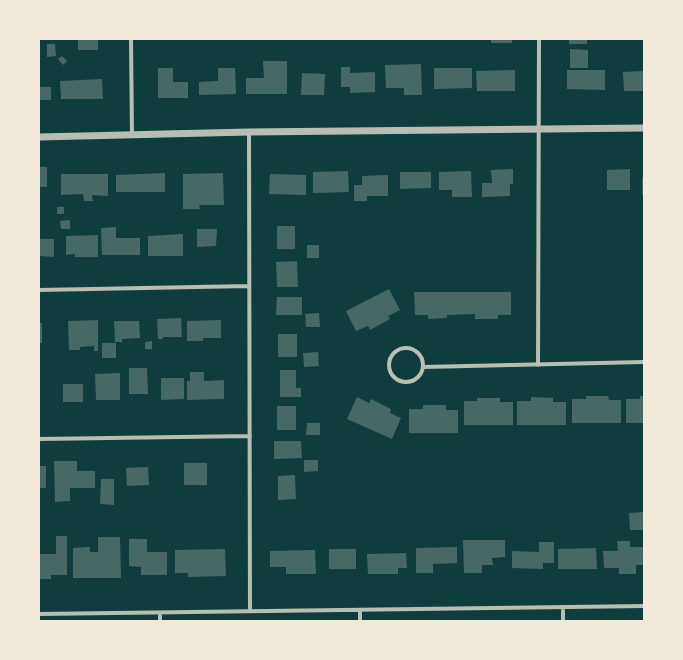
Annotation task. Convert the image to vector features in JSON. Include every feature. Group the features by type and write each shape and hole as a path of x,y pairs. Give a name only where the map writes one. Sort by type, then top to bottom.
{"street":[{"path":"131,39 132,135"},
{"path":"538,365 539,39"},
{"path":"39,137 249,132 644,128"},
{"path":"249,132 250,611"},
{"path":"39,290 249,286"},
{"path":"409,348 418,353 422,362 422,367 417,378 406,382 395,378 389,368 389,362 394,352 409,348"},
{"path":"422,367 644,362"},
{"path":"39,439 250,436"},
{"path":"39,614 644,606"},
{"path":"563,607 563,621"},
{"path":"360,610 360,621"},
{"path":"160,613 160,621"}],"building":[{"path":"78,39 98,39 98,50 78,50"},
{"path":"491,39 512,39 512,43 491,43"},
{"path":"569,39 587,39 587,44 569,44"},
{"path":"47,44 55,44 56,56 47,57"},
{"path":"570,49 588,50 588,68 570,68"},
{"path":"62,56 67,61 63,65 58,59"},
{"path":"263,61 287,61 287,94 246,94 246,78 264,78"},
{"path":"421,64 422,95 404,95 404,88 386,88 385,65"},
{"path":"341,67 350,67 350,73 375,72 375,92 350,93 350,87 341,87"},
{"path":"158,68 173,68 173,82 188,82 188,98 158,98"},
{"path":"218,68 235,68 236,94 199,95 199,82 218,81"},
{"path":"434,68 472,68 472,88 434,89"},
{"path":"515,70 515,91 477,91 476,71"},
{"path":"567,70 605,70 605,90 567,89"},
{"path":"644,71 644,91 624,91 623,72"},
{"path":"302,73 325,74 324,95 301,95"},
{"path":"102,79 103,99 61,99 60,81"},
{"path":"39,87 51,87 51,100 39,100"},
{"path":"39,167 47,167 47,187 39,187"},
{"path":"513,169 513,184 510,184 510,196 482,197 482,183 492,183 491,170"},
{"path":"630,169 630,190 607,190 607,170"},
{"path":"348,171 349,192 313,193 313,172"},
{"path":"471,171 472,197 452,197 452,190 439,190 439,172"},
{"path":"400,172 431,172 431,188 400,189"},
{"path":"165,173 165,192 116,192 116,175"},
{"path":"223,173 224,205 199,205 200,209 183,209 183,174"},
{"path":"61,174 108,174 108,196 92,195 93,201 84,201 83,194 61,195"},
{"path":"270,174 306,175 306,195 269,194"},
{"path":"388,175 388,196 367,196 367,201 354,201 354,185 362,185 362,176"},
{"path":"642,177 644,177 644,195 642,195"},
{"path":"57,207 64,207 64,214 57,214"},
{"path":"70,220 70,229 61,229 60,221"},
{"path":"277,226 295,226 295,249 277,249"},
{"path":"116,227 116,238 140,238 140,255 102,255 101,228"},
{"path":"197,229 217,229 216,246 197,247"},
{"path":"183,234 183,256 148,256 148,236"},
{"path":"98,235 98,257 75,257 75,254 66,255 66,236"},
{"path":"39,239 54,239 54,257 40,256"},
{"path":"307,245 319,245 319,258 307,258"},
{"path":"297,261 298,287 277,287 276,262"},
{"path":"389,289 400,310 388,316 390,319 370,330 368,326 356,331 346,311"},
{"path":"414,292 511,292 511,315 498,315 498,319 475,319 475,314 447,315 447,318 428,319 428,315 415,315"},
{"path":"277,297 302,297 302,315 276,315"},
{"path":"319,313 320,327 306,327 305,314"},
{"path":"181,318 182,337 163,337 163,339 158,339 157,319"},
{"path":"98,320 98,351 94,351 94,346 80,347 80,350 69,350 68,321"},
{"path":"221,320 221,338 203,338 203,341 187,341 187,321"},
{"path":"114,321 139,321 140,338 122,339 122,342 115,342"},
{"path":"39,323 42,323 42,343 39,343"},
{"path":"278,334 297,334 297,357 278,357"},
{"path":"152,341 152,349 145,349 145,342"},
{"path":"102,343 116,343 116,358 102,358"},
{"path":"318,352 319,366 304,367 303,353"},
{"path":"129,368 147,368 148,394 129,394"},
{"path":"280,370 296,370 296,388 301,388 301,397 280,397"},
{"path":"190,372 204,372 204,381 224,380 224,399 187,400 187,381 190,381"},
{"path":"120,373 120,400 96,400 95,374"},
{"path":"161,378 184,378 184,399 161,400"},
{"path":"63,384 83,384 83,402 63,402"},
{"path":"586,396 608,396 609,400 621,400 621,423 572,423 572,399 586,399"},
{"path":"640,396 644,396 644,423 626,423 626,399 640,399"},
{"path":"357,397 369,403 371,399 391,409 390,413 401,418 392,439 347,419"},
{"path":"531,397 553,398 553,402 566,402 566,425 517,425 517,401 531,401"},
{"path":"477,398 500,398 500,402 513,402 513,425 464,425 464,401 477,401"},
{"path":"423,405 446,405 446,410 458,410 458,433 409,433 409,409 423,409"},
{"path":"277,406 296,406 296,430 277,430"},
{"path":"307,423 320,423 320,435 306,435"},
{"path":"274,441 301,441 302,458 274,459"},
{"path":"304,460 318,460 318,471 304,472"},
{"path":"54,461 77,461 77,471 95,471 95,488 70,488 70,501 55,502"},
{"path":"184,463 207,463 207,485 184,485"},
{"path":"39,466 46,466 46,488 39,488"},
{"path":"148,467 149,485 127,486 126,468"},
{"path":"295,475 296,499 278,500 278,476"},
{"path":"101,479 114,479 114,505 100,504"},
{"path":"644,512 644,530 630,530 629,513"},
{"path":"56,536 67,536 67,575 51,575 51,579 39,579 39,554 56,554"},
{"path":"98,537 120,537 121,578 73,578 73,548 90,547 90,552 98,552"},
{"path":"129,539 147,539 147,552 167,552 167,575 141,575 141,567 129,566"},
{"path":"463,540 505,540 505,557 492,558 493,565 482,565 482,573 464,573"},
{"path":"617,541 630,541 630,547 644,547 644,565 636,565 636,574 619,574 619,568 604,568 603,551 618,551"},
{"path":"539,542 554,542 554,563 543,563 543,569 512,568 512,551 539,552"},
{"path":"457,547 457,563 433,564 433,573 416,573 416,548"},
{"path":"596,548 597,569 558,569 558,549"},
{"path":"225,549 226,576 188,577 188,573 175,573 175,550"},
{"path":"329,549 356,549 356,569 329,569"},
{"path":"315,550 316,574 286,574 286,567 270,567 270,551"},
{"path":"406,553 407,568 398,568 398,574 368,574 367,554"}]}
